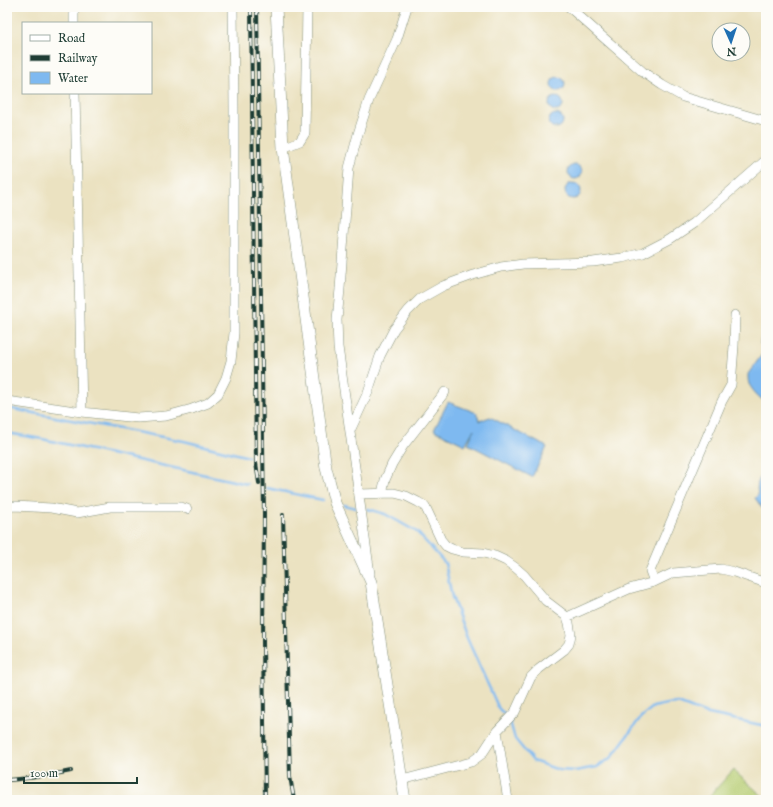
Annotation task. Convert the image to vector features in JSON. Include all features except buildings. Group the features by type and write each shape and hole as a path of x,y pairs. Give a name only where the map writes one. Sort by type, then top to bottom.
{"street":[{"path":"74,7 74,22"},
{"path":"7,401 82,412 138,418 166,416 192,409 208,403 218,394 226,378 231,361 234,333 233,7"},
{"path":"276,7 283,148 326,468 335,503 371,582"},
{"path":"283,148 300,141 305,133 308,7"},
{"path":"405,800 371,582 338,347 337,320 349,168 369,100 397,39 407,7"},
{"path":"569,7 643,72 662,85 683,97 766,121"},
{"path":"75,94 82,412"},
{"path":"350,431 368,392 380,356 394,329 408,311 420,299 444,286 473,274 501,267 523,264 594,262 643,253 670,239 694,223 766,160"},
{"path":"654,582 650,571 722,401 731,385 735,315"},
{"path":"382,493 392,464 403,446 445,392"},
{"path":"359,494 394,493 406,496 425,506 440,540 446,546 463,552 483,553 506,561 524,575 546,601 567,617 571,635 569,644 564,650 531,677 515,712 500,728 482,754 471,762 402,780"},
{"path":"7,507 51,508 78,512 110,507 181,507 187,509"},
{"path":"567,617 629,589 654,582 673,573 721,569 766,583"},
{"path":"500,728 508,800"}],"green space":[{"path":"733,770 766,799 766,800 706,800"}],"water":[{"path":"558,77 563,79 565,84 563,89 558,91 553,89 551,84 553,79"},
{"path":"556,97 561,99 563,104 561,109 556,111 551,109 549,104 551,99"},
{"path":"556,114 561,116 563,121 561,126 556,128 551,126 549,121 551,116"},
{"path":"575,165 580,167 582,172 580,177 575,179 570,177 568,172 570,167"},
{"path":"573,183 580,188 581,191 576,198 573,199 566,194 565,191 570,184"},
{"path":"766,329 766,347 760,344 763,331"},
{"path":"766,349 766,402 754,392 750,386 748,382 748,374"},
{"path":"448,402 477,413 479,421 490,417 547,447 532,477 468,444 474,429 465,445 434,430"},
{"path":"766,464 766,511 755,498 758,495 758,482 765,472"}],"waterway":[{"path":"7,408 184,441 249,457"},
{"path":"7,433 42,439 247,484"},
{"path":"267,488 323,500"},
{"path":"344,505 356,508"},
{"path":"368,509 385,514 417,532 445,563 452,597 467,638 499,709 509,718 515,739 533,761 559,770 575,771 597,767 611,758 641,717 653,707 667,704 678,703 704,713 766,726"}],"railway":[{"path":"251,7 256,463 259,483"},
{"path":"257,7 264,514 263,642 265,800"},
{"path":"283,515 290,776 294,800"},
{"path":"7,780 31,778 71,771"}]}
